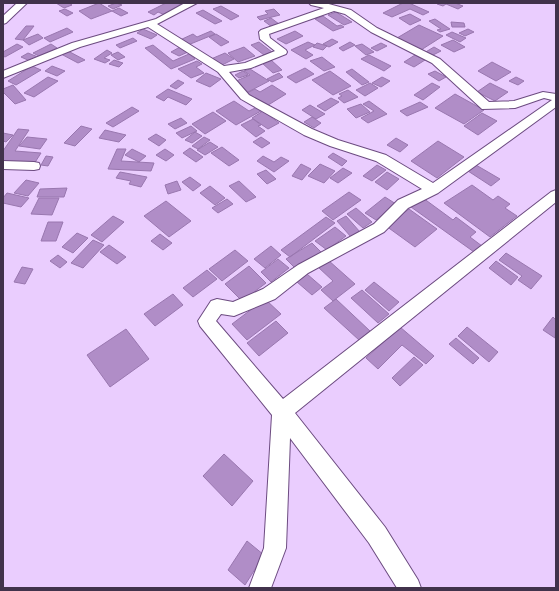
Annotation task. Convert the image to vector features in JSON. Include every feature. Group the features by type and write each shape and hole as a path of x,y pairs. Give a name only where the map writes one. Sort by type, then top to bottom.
{"street":[{"path":"3,21 22,3"},
{"path":"3,75 76,45 160,21 192,3"},
{"path":"314,3 348,12 374,30 436,61 486,106 515,104 544,95 556,98"},
{"path":"222,70 247,66 282,52 265,39 264,32 336,10 352,3"},
{"path":"150,24 222,70 245,97 308,132 381,158 433,190"},
{"path":"410,588 377,535 282,412 206,321 217,306 234,309 269,294 303,269 378,228 403,204 433,190 556,102"},
{"path":"3,165 34,166"},
{"path":"260,588 274,548 282,412 556,194"}],"building":[{"path":"56,3 69,3 72,5 64,8"},
{"path":"99,3 112,11 91,19 79,11"},
{"path":"116,3 122,5 113,9 108,6"},
{"path":"166,3 177,3 184,6 165,15 158,12 154,15 148,12"},
{"path":"403,3 409,3 429,12 423,15 410,9 392,17 383,13"},
{"path":"455,3 463,6 458,9 446,4 443,6 437,4"},
{"path":"221,6 239,16 231,20 213,9"},
{"path":"119,8 128,13 121,16 112,11"},
{"path":"65,9 73,13 67,16 59,11"},
{"path":"274,9 280,15 260,20 257,17 268,14 265,11"},
{"path":"203,10 222,21 215,24 196,13"},
{"path":"336,12 352,22 344,25 328,15"},
{"path":"410,14 421,20 410,25 399,18"},
{"path":"323,16 337,26 341,25 344,27 333,31 315,19"},
{"path":"271,18 279,24 272,27 264,21"},
{"path":"435,19 450,29 440,32 437,30 441,29 429,21"},
{"path":"451,22 464,23 465,27 452,27"},
{"path":"419,25 443,36 421,50 397,38"},
{"path":"26,26 34,26 23,40 15,39"},
{"path":"67,28 73,32 50,42 44,38"},
{"path":"143,29 157,35 151,39 137,33"},
{"path":"468,29 474,32 465,36 459,33"},
{"path":"211,31 215,34 188,45 180,40 193,34 197,37"},
{"path":"295,31 303,36 286,44 277,39"},
{"path":"452,32 466,38 460,42 446,35"},
{"path":"38,34 43,38 29,45 23,40"},
{"path":"216,34 229,42 221,46 209,37"},
{"path":"133,38 137,41 120,48 116,45"},
{"path":"332,39 338,42 329,47 323,44"},
{"path":"453,40 465,47 454,52 441,45"},
{"path":"259,42 272,52 264,55 251,45"},
{"path":"308,42 315,45 305,50 313,55 306,59 291,50"},
{"path":"350,42 355,45 343,51 339,48"},
{"path":"317,43 327,46 323,50 313,47"},
{"path":"381,43 387,46 377,51 371,48"},
{"path":"17,44 23,47 5,57 3,56 3,52"},
{"path":"51,44 57,48 39,56 33,53"},
{"path":"362,44 374,52 366,55 355,46"},
{"path":"153,45 173,61 189,54 195,59 171,69 145,48"},
{"path":"180,47 188,52 179,56 171,52"},
{"path":"244,47 255,56 238,62 228,53"},
{"path":"434,47 441,51 431,56 424,53"},
{"path":"107,50 112,53 104,58 110,60 105,63 94,59"},
{"path":"68,51 85,60 78,63 61,54"},
{"path":"118,52 125,57 118,60 111,55"},
{"path":"28,53 38,57 30,61 21,57"},
{"path":"225,53 234,59 220,66 211,59"},
{"path":"369,55 391,66 384,71 361,59"},
{"path":"415,55 425,60 414,67 404,62"},
{"path":"322,57 335,67 324,71 310,61"},
{"path":"114,60 123,63 119,67 109,64"},
{"path":"271,60 282,70 273,73 262,63"},
{"path":"197,61 202,64 196,67 204,73 191,78 178,69"},
{"path":"492,62 511,72 496,81 478,71"},
{"path":"32,66 41,70 16,85 8,81"},
{"path":"52,66 65,71 57,76 45,71"},
{"path":"305,68 314,74 296,83 287,77"},
{"path":"250,69 269,81 248,92 234,82 250,75 244,71"},
{"path":"352,69 369,82 362,85 346,72"},
{"path":"243,71 248,75 239,78 235,75"},
{"path":"330,71 351,86 333,95 312,80"},
{"path":"435,71 446,77 439,81 428,74"},
{"path":"206,73 221,79 210,87 196,81"},
{"path":"279,73 283,77 272,82 267,79"},
{"path":"48,77 58,81 34,97 24,93"},
{"path":"382,77 390,81 381,87 372,83"},
{"path":"516,77 524,81 518,85 509,81"},
{"path":"178,80 184,83 176,89 170,86"},
{"path":"370,83 378,88 365,96 356,90"},
{"path":"432,83 440,87 423,100 414,95"},
{"path":"490,83 508,92 495,101 477,92"},
{"path":"13,85 26,100 15,104 3,92 3,89"},
{"path":"272,85 286,94 265,107 245,94 255,89 260,92"},
{"path":"168,89 192,99 186,105 168,97 164,101 156,97"},
{"path":"348,90 358,97 344,103 338,98 342,96 339,94"},
{"path":"455,94 484,110 464,124 435,108"},
{"path":"331,98 339,102 325,111 317,106"},
{"path":"234,101 249,111 255,108 261,111 236,125 216,111"},
{"path":"369,101 387,114 368,123 361,118 374,111 363,104"},
{"path":"420,102 428,107 407,116 400,111"},
{"path":"361,104 370,112 356,118 347,109"},
{"path":"310,105 325,114 316,119 302,110"},
{"path":"132,107 139,111 113,127 106,123"},
{"path":"263,111 279,123 268,129 252,118"},
{"path":"213,112 226,121 205,134 192,124"},
{"path":"482,113 497,121 478,135 464,126"},
{"path":"312,117 321,123 314,128 304,122"},
{"path":"181,118 187,123 175,129 168,124"},
{"path":"253,119 261,125 258,126 265,131 256,137 241,125"},
{"path":"81,126 92,129 75,146 64,143"},
{"path":"191,126 197,131 182,138 176,133"},
{"path":"18,129 29,130 15,151 41,153 34,164 3,161 3,151"},
{"path":"105,130 126,135 119,142 99,138"},
{"path":"195,132 202,136 192,143 185,140"},
{"path":"3,133 13,135 6,142 3,141"},
{"path":"156,134 166,140 159,146 148,139"},
{"path":"27,137 47,139 40,149 19,146"},
{"path":"204,137 210,140 198,149 192,146"},
{"path":"261,137 270,143 262,148 253,142"},
{"path":"396,138 408,145 400,152 387,145"},
{"path":"438,141 464,157 437,178 411,161"},
{"path":"210,142 218,147 205,155 197,150"},
{"path":"222,147 239,160 229,166 211,153"},
{"path":"190,148 203,157 196,162 183,153"},
{"path":"117,149 126,149 121,161 154,163 151,171 108,169"},
{"path":"132,149 146,156 139,162 125,155"},
{"path":"165,149 174,155 166,161 156,155"},
{"path":"333,153 347,161 342,166 328,157"},
{"path":"46,156 53,157 48,166 41,165"},
{"path":"263,156 274,162 281,157 289,161 274,172 257,161"},
{"path":"301,164 311,169 302,180 292,176"},
{"path":"320,164 335,171 324,183 308,176"},
{"path":"377,165 386,170 372,181 363,176"},
{"path":"476,165 500,179 491,186 468,171"},
{"path":"343,168 352,173 338,183 330,178"},
{"path":"266,170 276,179 267,184 257,174"},
{"path":"120,172 147,177 141,187 129,184 131,181 116,178"},
{"path":"387,172 399,179 387,190 375,182"},
{"path":"190,177 201,185 193,191 182,182"},
{"path":"26,180 39,183 28,196 14,193"},
{"path":"177,181 181,190 168,194 165,185"},
{"path":"239,181 256,197 246,202 229,186"},
{"path":"472,185 493,200 498,196 510,204 505,208 517,216 490,237 444,203"},
{"path":"210,186 225,198 215,205 200,193"},
{"path":"67,188 64,197 37,197 40,189"},
{"path":"349,192 361,200 333,220 322,211"},
{"path":"7,193 29,198 21,207 3,203 3,198"},
{"path":"385,197 396,204 376,220 365,213"},
{"path":"39,198 59,198 52,215 31,214"},
{"path":"423,198 453,220 456,217 476,232 470,237 482,246 474,252 411,207"},
{"path":"227,199 233,204 218,213 212,208"},
{"path":"166,201 191,221 169,237 144,216"},
{"path":"356,208 372,222 363,228 347,214"},
{"path":"409,209 437,229 415,247 386,226"},
{"path":"113,216 124,222 102,242 91,235"},
{"path":"346,216 360,232 351,237 337,221"},
{"path":"326,217 335,223 290,257 281,250"},
{"path":"48,222 63,222 56,241 41,241"},
{"path":"335,227 346,236 327,250 315,241"},
{"path":"77,233 88,238 73,253 62,247"},
{"path":"160,234 172,243 163,250 151,241"},
{"path":"93,240 104,245 83,268 71,263"},
{"path":"312,243 321,252 295,268 286,259"},
{"path":"109,245 126,257 117,264 100,252"},
{"path":"271,246 281,255 265,268 254,259"},
{"path":"235,250 248,261 222,281 209,269"},
{"path":"506,253 542,276 531,289 518,280 522,276 499,260"},
{"path":"58,255 67,262 60,268 50,261"},
{"path":"278,259 289,268 271,282 261,272"},
{"path":"328,260 355,284 333,301 321,290 333,281 318,267"},
{"path":"496,261 518,277 511,285 489,268"},
{"path":"249,266 266,283 242,301 225,284"},
{"path":"22,267 33,269 25,284 14,282"},
{"path":"207,270 217,279 193,297 183,288"},
{"path":"307,274 322,287 312,295 297,282"},
{"path":"374,282 399,302 389,311 365,290"},
{"path":"362,290 389,314 378,323 351,298"},
{"path":"173,294 183,305 155,326 144,314"},
{"path":"265,299 281,314 247,340 232,324"},
{"path":"336,299 370,331 359,340 324,308"},
{"path":"553,317 556,320 555,338 543,330"},
{"path":"276,321 288,333 259,356 247,343"},
{"path":"400,327 434,356 426,364 402,345 378,369 366,358"},
{"path":"467,327 498,352 489,362 458,336"},
{"path":"126,329 149,359 110,387 87,355"},
{"path":"456,338 479,358 473,364 449,344"},
{"path":"414,357 423,365 400,386 392,378"},
{"path":"224,454 253,481 232,506 203,476"},
{"path":"247,541 264,555 245,585 228,570"}]}
